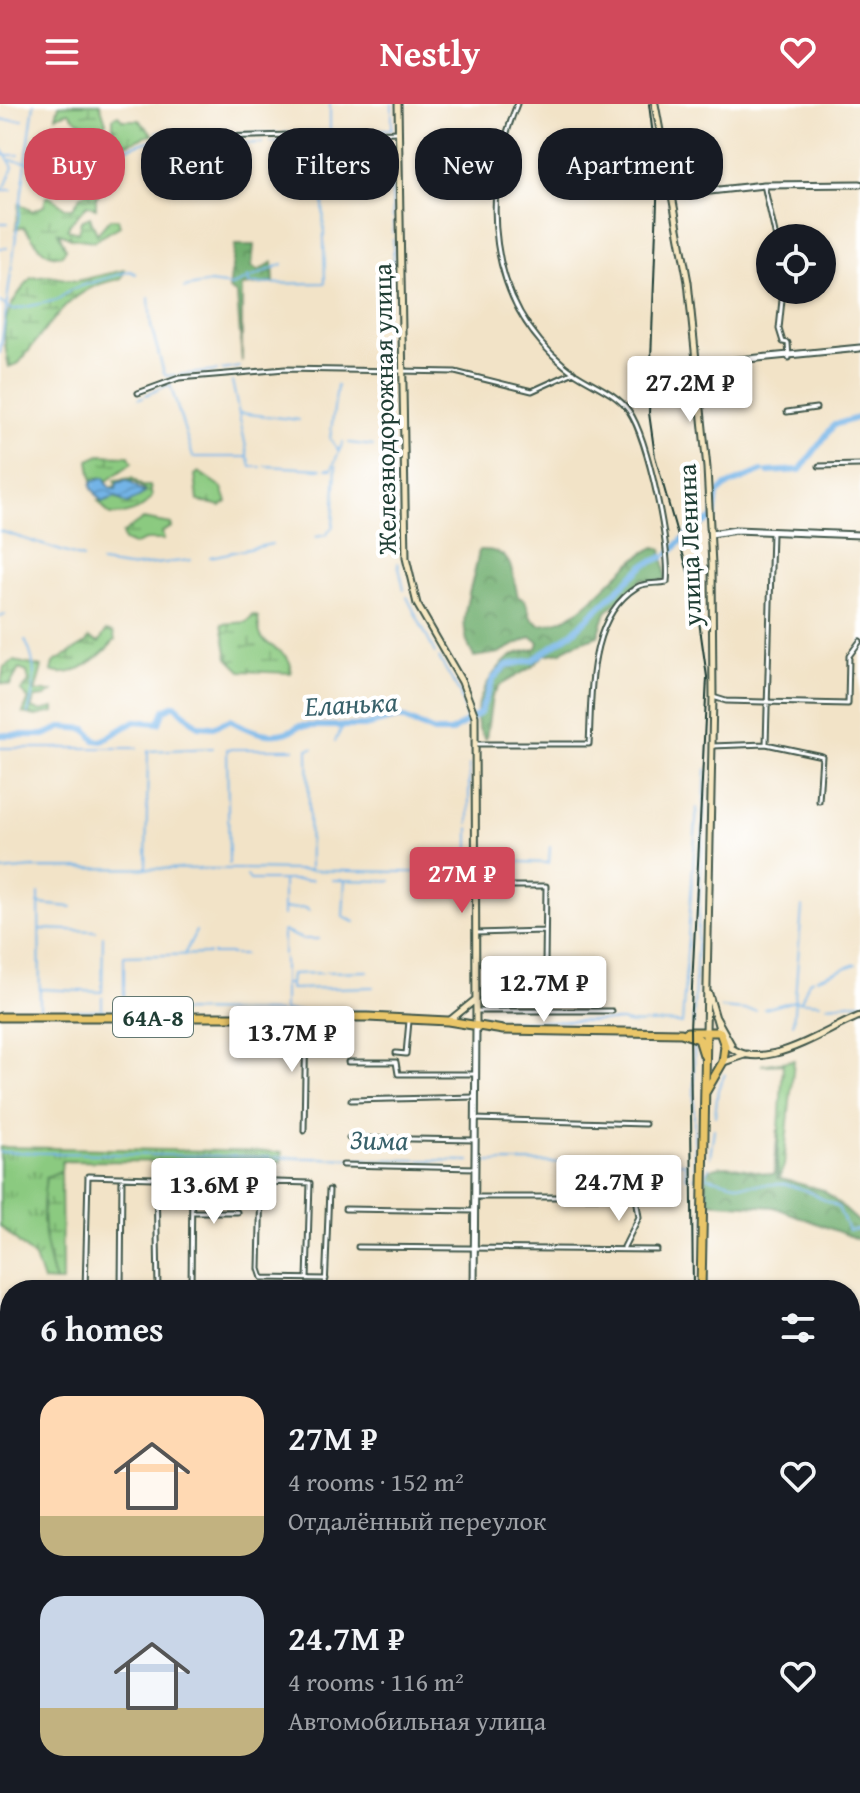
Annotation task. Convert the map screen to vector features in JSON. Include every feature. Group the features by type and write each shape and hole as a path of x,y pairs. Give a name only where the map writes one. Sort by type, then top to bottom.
{"main road":[{"name":"Железнодорожная улица","path":"398,104 399,128"},
{"name":"улица Ленина","path":"655,104 660,128"},
{"name":"Железнодорожная улица","path":"399,132 403,519 412,590 472,706 476,727 476,1027"},
{"name":"улица Ленина","path":"675,200 698,364 711,534 713,697 706,1032"},
{"name":"улица Ленина","path":"707,989 721,1035"},
{"path":"448,1021 476,999"},
{"path":"640,1032 694,1030 702,1024 706,1007"},
{"path":"714,1014 731,1045 749,1054"},
{"path":"681,1033 699,1039 704,1055 712,1064 749,1054 792,1049 860,1016"},
{"name":"64А-8","path":"0,1017 409,1018 476,1027 681,1033"},
{"path":"701,1280 706,1032"},
{"path":"681,1033 721,1035 730,1048 749,1054"},
{"path":"703,1099 723,1062 721,1035"}],"street":[{"path":"477,744 589,744 596,662 611,610 639,585 667,582 669,568 656,488 629,412 574,372 534,334 518,312 497,250 494,200 501,147 517,104"},
{"path":"723,190 764,185 860,184"},
{"path":"764,185 773,224"},
{"path":"782,304 779,329 783,342 788,343 789,358"},
{"path":"698,364 789,358 860,348"},
{"path":"138,393 164,382 285,369 455,372 532,391 574,372"},
{"path":"787,412 816,408"},
{"path":"819,466 860,465"},
{"path":"711,534 736,530 860,535"},
{"path":"766,744 772,533"},
{"path":"713,697 848,704 850,652 860,641"},
{"path":"712,746 766,744 822,756 819,801"},
{"path":"477,886 546,886 545,965"},
{"path":"476,933 546,931"},
{"path":"476,1011 612,1011"},
{"path":"304,1131 306,1017"},
{"path":"396,1053 406,1054 409,1018"},
{"path":"474,1280 475,1168 472,1140 476,1027"},
{"path":"348,1062 396,1062 398,1074 475,1074"},
{"path":"351,1100 475,1097"},
{"path":"475,1119 645,1124"},
{"path":"349,1138 472,1140"},
{"path":"343,1165 475,1168"},
{"path":"85,1280 88,1176 310,1183 307,1279"},
{"path":"121,1280 122,1177"},
{"path":"156,1177 158,1280"},
{"path":"191,1280 192,1178"},
{"path":"261,1182 259,1269 262,1278 326,1279 329,1190"},
{"path":"475,1197 636,1197 639,1217 624,1248"},
{"path":"345,1209 475,1211"},
{"path":"192,1212 237,1212"},
{"path":"358,1247 657,1250"}],"green space":[{"path":"100,104 106,122 103,127 83,124 69,112 56,116 59,105"},
{"path":"118,115 123,120 139,120 146,128 141,128 141,138 125,145 125,128 113,128 113,118"},
{"path":"45,200 55,200 65,208 73,208 78,200 96,200 96,208 87,205 68,230 78,232 81,221 90,217 97,234 110,219 118,219 120,226 94,241 71,238 58,232 66,249 62,255 50,254 24,227 16,228 19,204 32,211 44,206"},
{"path":"235,245 254,245 252,266 258,271 273,262 274,283 242,286 242,362 237,295 229,290"},
{"path":"125,270 121,279 88,290 62,309 19,363 9,367 6,319 14,300 31,278 49,276 76,281"},
{"path":"100,455 129,456 132,463 107,481 104,478 92,481 89,460"},
{"path":"199,472 222,488 227,502 221,506 198,501 195,475"},
{"path":"132,478 142,486 150,486 152,497 134,511 110,515 98,501 116,497 123,502 145,490 133,481 119,481 116,489 110,488 116,486 115,480"},
{"path":"143,519 171,524 172,527 162,532 164,540 145,540 133,545 124,541 122,534"},
{"path":"655,547 662,549 666,579 649,583 643,578 606,612 598,636 569,646 562,652 544,655 532,667 499,686 492,696 486,739 479,730 477,719 478,706 488,682 504,662 515,654 537,648 539,642 531,637 499,653 474,657 465,630 465,617 479,550 498,553 509,562 518,597 525,600 531,618 540,625 573,614 626,567"},
{"path":"253,615 258,617 262,638 286,656 291,673 241,671 228,658 222,624 247,622"},
{"path":"106,631 113,633 115,640 95,659 77,670 51,671 53,663 89,638 99,643"},
{"path":"14,661 42,667 35,692 52,692 35,698 31,708 40,711 54,708 54,712 36,716 23,713 29,699 21,691 29,682 27,672 19,669 10,685 1,683 4,667"},
{"path":"794,1060 784,1165 779,1179 777,1163 783,1064 761,1065"},
{"path":"778,1129 777,1178 823,1190 860,1223 860,1240 774,1207 705,1202 706,1172 714,1168 731,1166 774,1174"},
{"path":"0,1147 282,1152 281,1162 62,1161 61,1171 52,1177 43,1203 45,1238 54,1280 43,1280 35,1258 0,1226"},
{"path":"61,1171 62,1280 54,1280 48,1256 43,1216 46,1177"}],"water":[{"path":"104,478 110,488 116,489 117,483 127,480 145,493 127,504 116,497 102,502 91,487 92,481"}],"waterway":[{"path":"0,353 34,104"},
{"path":"330,104 330,132 392,129 392,104"},
{"path":"0,120 23,120"},
{"path":"252,133 268,133"},
{"path":"252,143 262,143"},
{"path":"11,160 66,168 141,144"},
{"path":"0,145 13,167 6,185 0,190"},
{"path":"0,155 19,155"},
{"path":"1,190 12,190"},
{"path":"248,277 249,284 325,283 323,200"},
{"path":"392,200 393,218"},
{"path":"393,222 393,233"},
{"path":"0,223 8,223"},
{"path":"393,239 394,276"},
{"path":"0,248 7,248"},
{"path":"184,288 209,283 232,286 283,264"},
{"path":"0,302 12,310 57,300 72,289 130,271 136,274"},
{"path":"149,298 151,326 164,373 166,376 175,375"},
{"path":"222,370 240,367"},
{"path":"179,375 217,371"},
{"path":"146,395 170,384 193,457 248,457 232,381"},
{"path":"326,469 332,469 339,451 330,439 337,386"},
{"path":"139,398 143,397"},
{"path":"240,413 299,420"},
{"name":"Еланька","path":"768,472 800,470 834,425 860,417"},
{"path":"339,451 343,442"},
{"path":"349,443 373,446"},
{"path":"249,458 251,467 261,467"},
{"path":"266,466 321,469"},
{"path":"316,537 326,535 333,526 336,466"},
{"name":"Еланька","path":"669,554 693,528 714,518 717,494 726,486 762,471"},
{"path":"0,531 83,558"},
{"path":"210,557 272,544"},
{"name":"Еланька","path":"0,735 44,735 63,727 86,729 95,740 102,741 135,721 159,723 164,710 175,705 198,726 213,727 230,720 264,734 282,734 299,726 364,726 400,717 434,732 451,732 480,713 493,679 507,665 533,660 573,632 644,565 663,557"},
{"path":"101,563 128,567 191,560"},
{"path":"398,563 404,590"},
{"path":"407,597 435,653"},
{"path":"0,616 5,615"},
{"path":"25,640 32,658 34,676 28,713"},
{"path":"439,658 460,694 467,719"},
{"path":"335,741 343,726"},
{"path":"0,748 137,748"},
{"path":"146,867 148,751 213,748"},
{"path":"310,870 308,749 313,748"},
{"path":"229,864 227,749 294,749"},
{"path":"469,765 469,823"},
{"path":"693,1025 706,769"},
{"path":"482,1015 501,1021 682,1024 697,808"},
{"path":"469,828 469,875"},
{"path":"491,861 549,863 550,847"},
{"path":"480,878 486,861"},
{"path":"0,871 34,868 242,869"},
{"path":"244,869 455,873 474,878"},
{"path":"247,876 250,880 312,880"},
{"path":"333,880 391,881"},
{"path":"345,880 343,917 355,922"},
{"path":"283,882 283,916"},
{"path":"39,894 40,1010 279,1012"},
{"path":"38,904 72,907"},
{"path":"793,1024 802,907"},
{"path":"284,909 306,908 309,911"},
{"path":"41,929 96,931"},
{"path":"185,953 196,931"},
{"path":"283,954 283,931 302,939 319,939"},
{"path":"40,989 102,992 103,936"},
{"path":"124,1009 124,956 209,954"},
{"path":"212,954 232,954"},
{"path":"235,955 244,955"},
{"path":"284,958 284,1011 458,1011"},
{"path":"817,978 856,964"},
{"path":"326,972 368,971"},
{"path":"290,984 291,974 322,973"},
{"path":"801,1001 809,981 813,979"},
{"path":"284,984 290,984 290,989 373,987"},
{"path":"102,997 102,1008"},
{"path":"764,1009 794,1001 820,1003"},
{"path":"827,1005 860,1002"},
{"path":"721,1008 756,1011"},
{"path":"0,1010 33,1010"},
{"path":"465,1017 471,1015"},
{"path":"694,1040 694,1166"},
{"path":"715,1116 718,1089 725,1074"},
{"path":"710,1157 714,1129"},
{"name":"Зима","path":"0,1152 470,1161"},
{"name":"Зима","path":"480,1162 684,1163 687,1178"},
{"path":"707,1175 709,1167"},
{"name":"Зима","path":"707,1177 740,1185 785,1184 805,1190 838,1207 848,1230 860,1229"},
{"path":"706,1189 706,1260"},
{"path":"706,1270 706,1280"}],"railway":[{"path":"649,104 658,175 649,413 655,456 696,600 707,677 690,1029 693,1280"}]}
